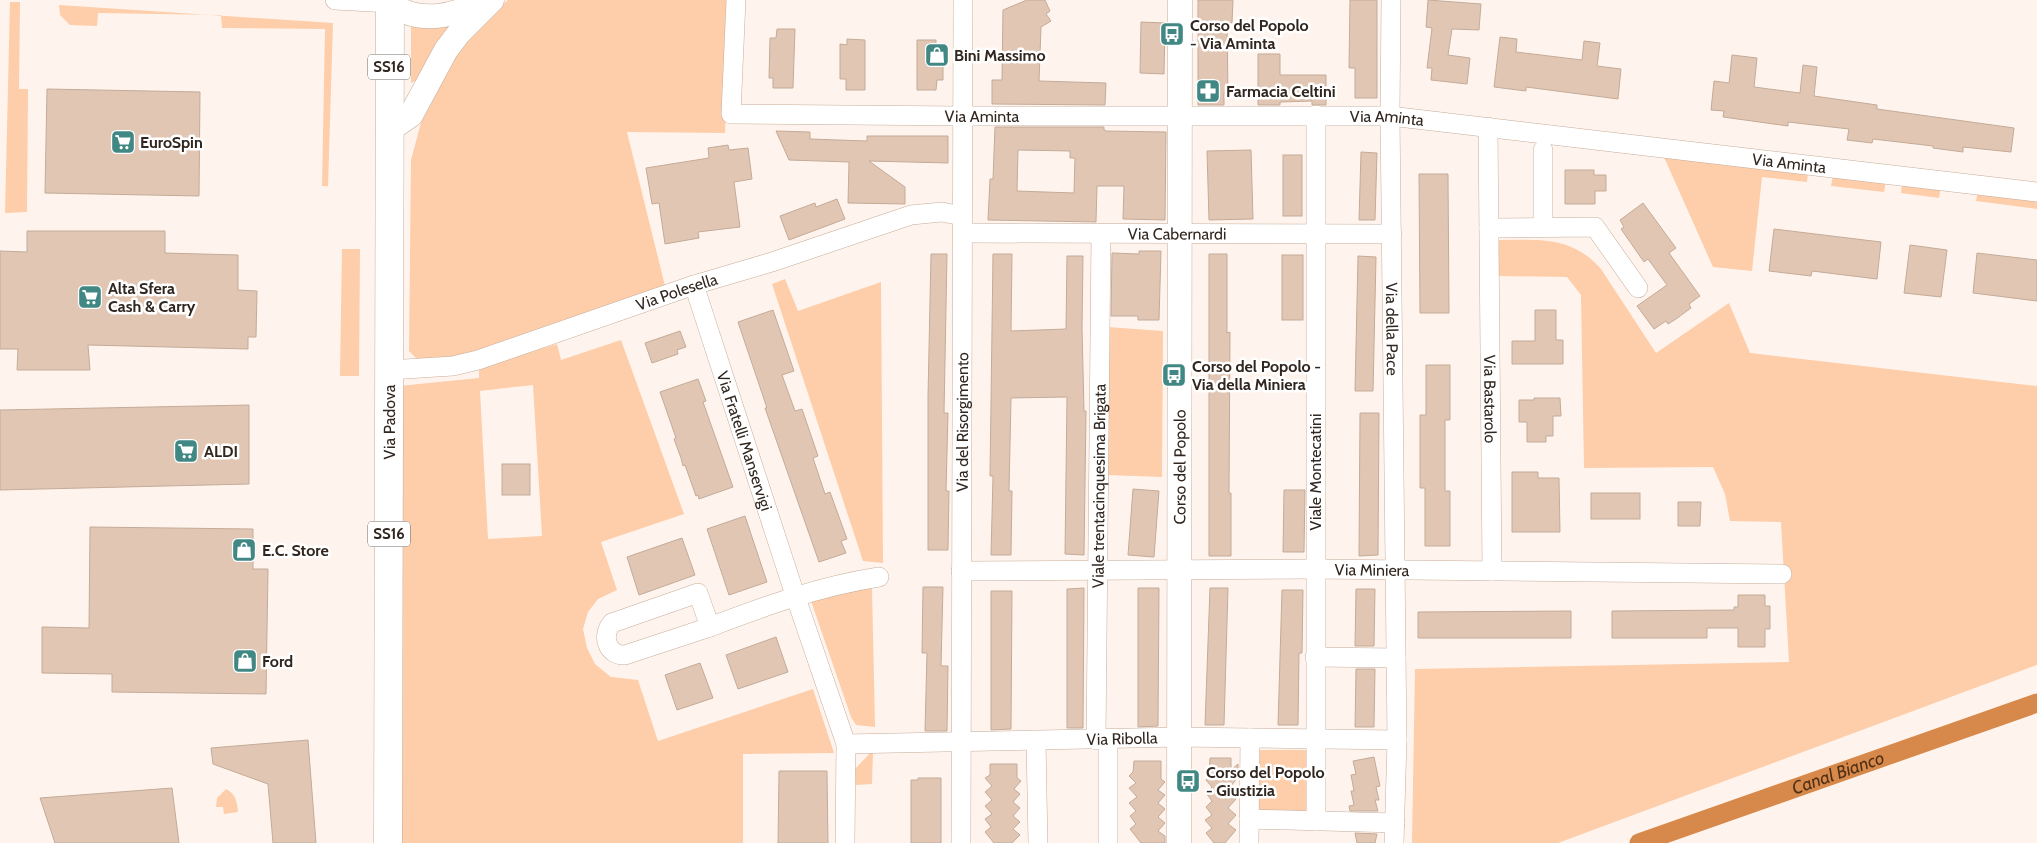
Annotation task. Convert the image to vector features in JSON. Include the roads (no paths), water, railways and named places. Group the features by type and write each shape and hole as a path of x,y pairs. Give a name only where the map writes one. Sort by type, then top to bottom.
{"main road":[{"name":"Via Padova","path":"388,843 390,370 388,131 391,1"}],"street":[{"path":"335,0 391,1 398,10 433,16 460,12 481,0"},
{"path":"388,131 411,115 446,50 459,33 492,0"},
{"name":"Via Aminta","path":"736,0 731,114 1390,116 2037,192"},
{"name":"Via del Risorgimento","path":"961,843 963,0"},
{"name":"Corso del Popolo","path":"1178,843 1180,0"},
{"name":"Via della Pace","path":"1391,0 1390,116 1397,740 1394,843"},
{"name":"Viale Montecatini","path":"1316,115 1316,821"},
{"name":"Via Bastarolo","path":"1488,127 1492,571"},
{"path":"1543,150 1543,227"},
{"name":"Via Polesella","path":"390,370 453,366 478,360 694,285 772,262 911,215 942,212 962,225"},
{"name":"Via Cabernardi","path":"962,225 1101,234 1392,234"},
{"path":"1489,228 1595,227 1638,288"},
{"name":"Viale trentacinquesima Brigata","path":"1101,234 1098,570 1102,739 1108,843"},
{"name":"Via Fratelli Manservigi","path":"694,285 795,595 846,744 845,843"},
{"name":"Via Miniera","path":"961,571 1315,569 1782,574"},
{"path":"710,627 698,593 618,620 608,627 606,638 612,650 620,655 625,655 710,627 795,595 851,581 879,577"},
{"path":"1315,658 1396,658"},
{"name":"Via Ribolla","path":"846,744 1179,738 1397,740"},
{"path":"1249,843 1250,738"},
{"path":"1036,741 1038,843"},
{"path":"1249,819 1395,823"}],"waterway":[{"name":"Canal Bianco","path":"1639,843 2037,703"}],"place":[{"name":"Corso del Popolo - Via Aminta","path":"1172,34"},
{"name":"Bini Massimo","path":"937,55"},
{"name":"Farmacia Celtini","path":"1208,91"},
{"name":"EuroSpin","path":"123,142"},
{"name":"Alta Sfera Cash & Carry","path":"90,297"},
{"name":"Corso del Popolo - Via della Miniera","path":"1174,375"},
{"name":"ALDI","path":"186,451"},
{"name":"E.C. Store","path":"244,550"},
{"name":"Ford","path":"245,661"},
{"name":"Corso del Popolo - Giustizia","path":"1188,781"}]}
